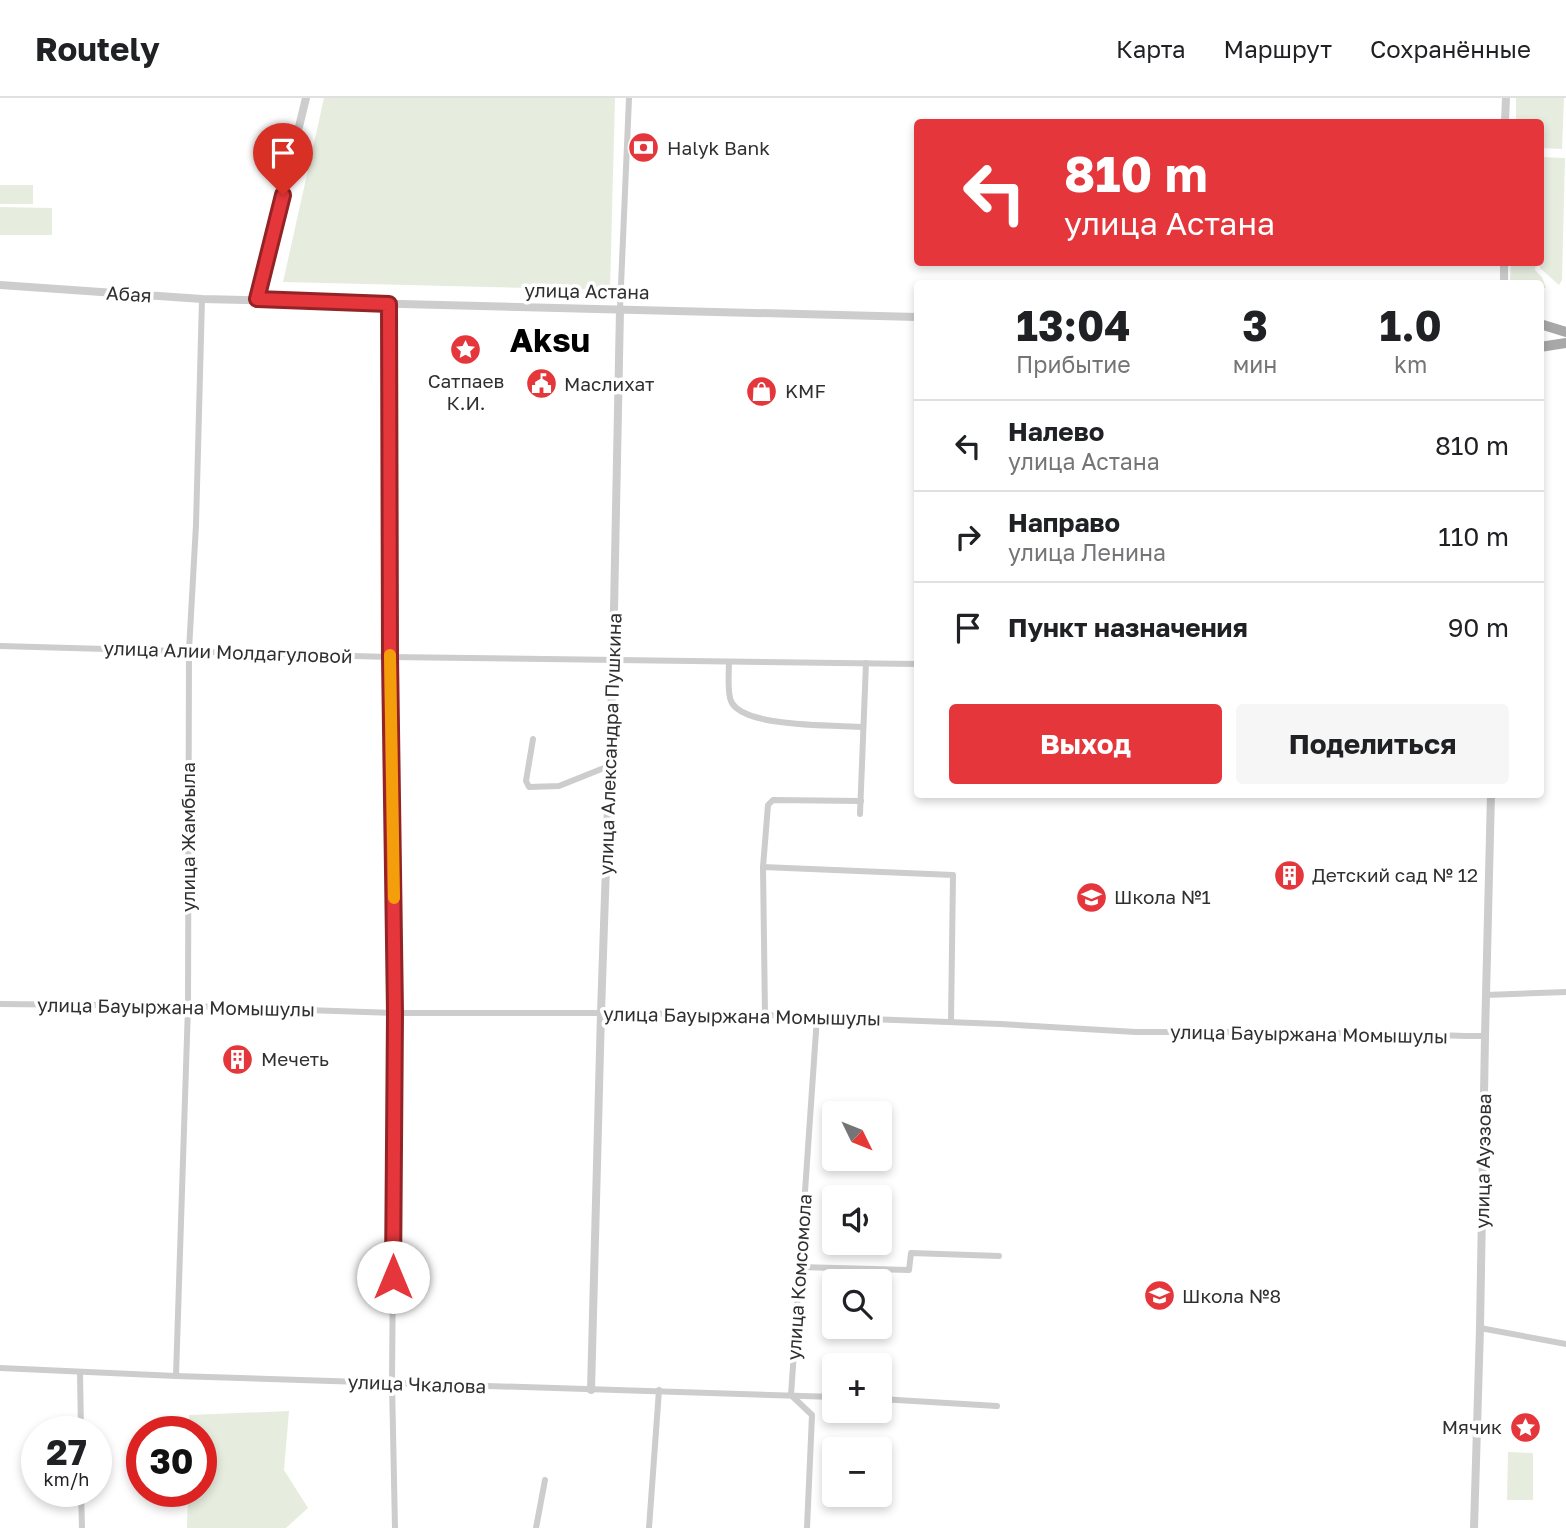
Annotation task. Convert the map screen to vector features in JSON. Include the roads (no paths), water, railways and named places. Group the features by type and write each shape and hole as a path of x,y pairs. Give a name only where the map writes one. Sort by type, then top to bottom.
{"main road":[{"path":"1544,325 1566,332"},
{"path":"1544,346 1566,343"}],"street":[{"path":"257,299 306,98"},
{"name":"улица Александра Пушкина","path":"591,1390 613,660 620,309 629,98"},
{"path":"1506,98 1506,119"},
{"name":"Абая","path":"0,285 202,299 257,299"},
{"name":"улица Жамбыла","path":"176,1376 188,1006 189,650 196,524 202,299"},
{"name":"улица Астана","path":"257,299 914,317"},
{"path":"389,304 395,1013 392,1383 395,1528"},
{"name":"улица Алии Молдагуловой","path":"0,646 390,657 914,664"},
{"path":"729,662 730,700 736,708 754,718 774,722 863,727"},
{"path":"860,814 866,663"},
{"path":"533,739 526,781 529,787 559,786 608,766"},
{"name":"улица Ауэзова","path":"1474,1528 1491,798"},
{"path":"765,1016 763,867 768,805 773,800 860,801"},
{"path":"763,867 953,875 951,1022"},
{"path":"1486,995 1566,992"},
{"name":"улица Бауыржана Момышулы","path":"0,1004 188,1006 395,1013 817,1017 1136,1032 1410,1034 1465,1037 1485,1035"},
{"name":"улица Комсомола","path":"791,1395 817,1017"},
{"path":"800,1267 909,1270 911,1253 999,1256"},
{"path":"1480,1328 1566,1343"},
{"name":"улица Чкалова","path":"0,1368 822,1396"},
{"path":"80,1372 81,1416"},
{"path":"649,1528 659,1390"},
{"path":"791,1395 812,1415 807,1528"},
{"path":"892,1400 998,1406"},
{"path":"536,1528 545,1480"},
{"path":"81,1507 82,1528"}],"place":[{"name":"Halyk Bank","path":"644,148"},
{"name":"Сатпаев К.И.","path":"466,350"},
{"name":"Маслихат","path":"541,384"},
{"name":"KMF","path":"762,391"},
{"name":"Детский сад № 12","path":"1289,875"},
{"name":"Школа №1","path":"1091,897"},
{"name":"Мечеть","path":"238,1059"},
{"name":"Школа №8","path":"1159,1296"},
{"name":"Мячик","path":"1525,1427"}],"district":[{"name":"Aksu","path":"550,340"}]}
